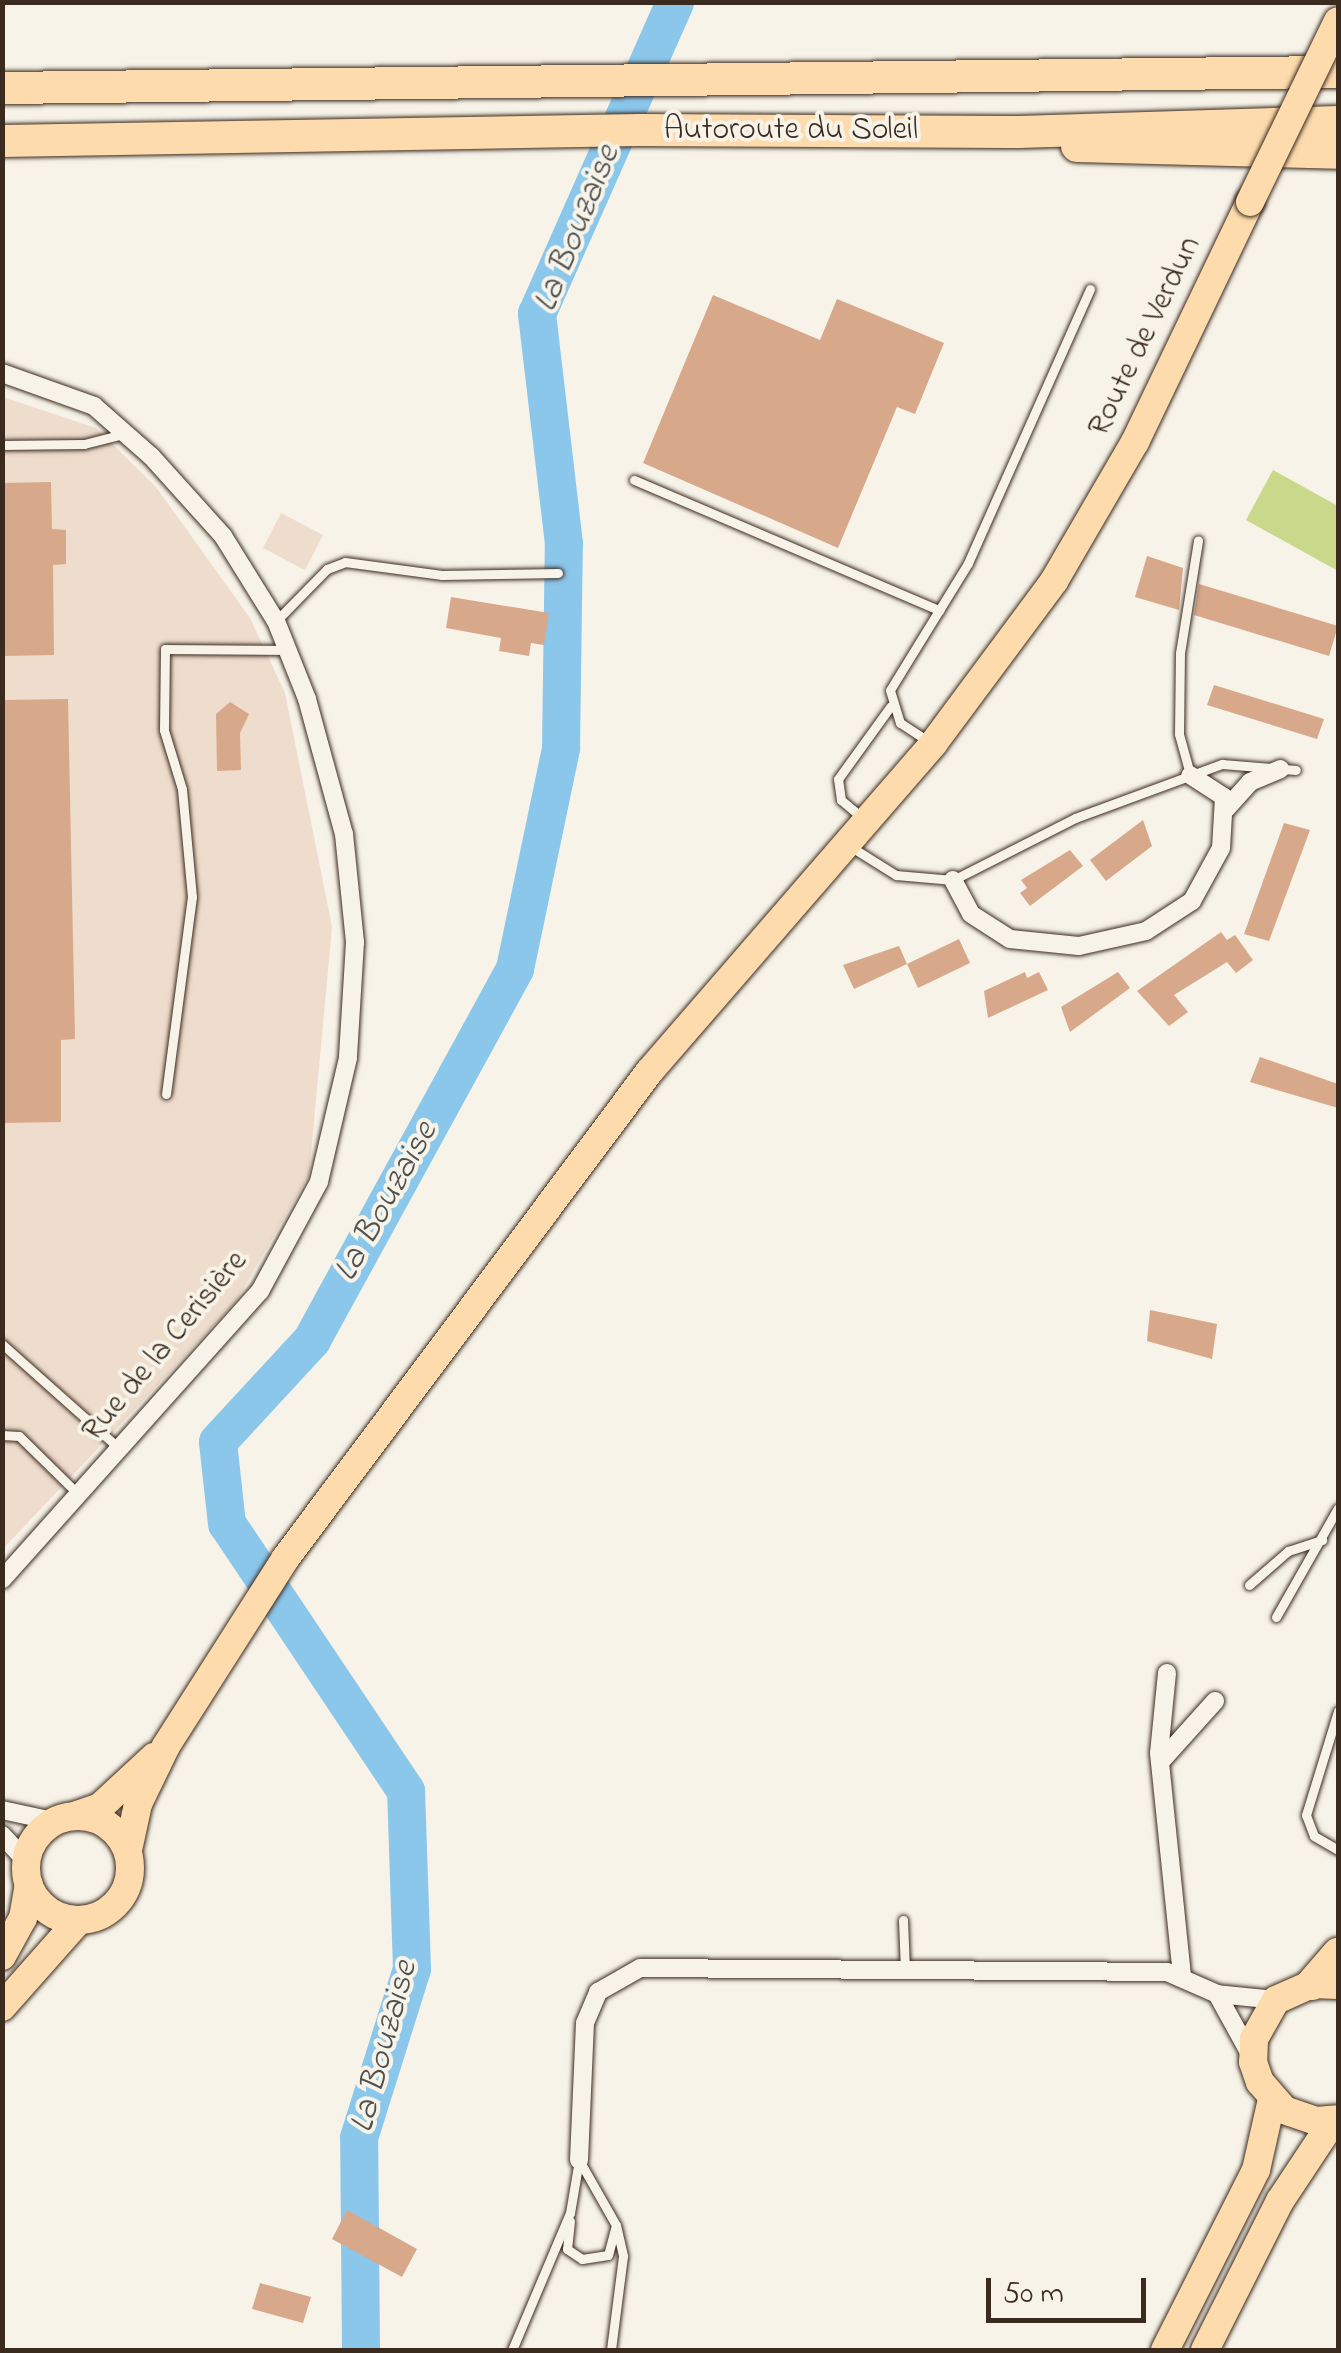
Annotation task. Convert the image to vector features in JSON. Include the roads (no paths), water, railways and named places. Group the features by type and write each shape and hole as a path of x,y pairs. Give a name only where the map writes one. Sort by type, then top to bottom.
{"highway":[{"name":"Autoroute du Soleil","path":"2,88 672,83 1338,72"},
{"name":"Autoroute du Soleil","path":"2,141 639,130 1019,132 1338,122"},
{"path":"1019,132 1099,151 1338,153"},
{"path":"1325,1984 1338,1954"}],"main road":[{"name":"Route de Verdun","path":"166,1746 285,1559 649,1072 933,744 992,670 1054,581 1136,442 1338,21"},
{"path":"2,1956 23,1918 35,1838 65,1818 100,1807 166,1746"},
{"path":"27,1873 42,1907 78,1921 95,1918 121,1898 129,1883 128,1850 138,1804 166,1746"},
{"path":"65,1818 108,1824 128,1850"},
{"path":"2,2008 78,1921"},
{"path":"1325,1984 1276,2000 1254,2039 1254,2062 1272,2100 1300,2118 1336,2120"},
{"path":"1165,2350 1256,2170 1272,2100"},
{"path":"1205,2350 1280,2202 1336,2120"}],"street":[{"name":"Rue de la Cerisière","path":"2,373 94,406 126,434 223,536 276,621 344,834 355,942 348,1058 319,1182 260,1291 2,1580"},
{"path":"1226,809 1250,782 1288,769"},
{"path":"953,880 971,914 1010,938 1039,945 1108,942 1146,930 1192,901 1221,848 1226,809 1218,787 1190,775"},
{"path":"1166,1673 1163,1759 1182,1975"},
{"path":"1163,1759 1215,1701"},
{"path":"2,1810 65,1818"},
{"path":"2,1835 27,1873"},
{"path":"579,2160 585,2023 598,1992 613,1979 640,1968 1182,1975 1218,1994 1276,2000"},
{"path":"1218,1994 1254,2062"}],"lane":[{"path":"933,744 900,723 890,707 890,690 968,563 1090,288"},
{"path":"2,446 84,444 126,434"},
{"path":"634,480 939,610"},
{"path":"1190,775 1179,734 1180,653 1198,540"},
{"path":"276,621 327,569 345,562 462,576 558,573"},
{"path":"166,1094 192,897 182,789 164,730 165,649 288,650"},
{"path":"865,820 841,800 838,780 890,707"},
{"path":"846,844 896,874 953,880 1075,818 1190,775 1234,762 1288,769"},
{"path":"2,1344 120,1448"},
{"path":"2,1435 19,1436 79,1495"},
{"path":"1276,1617 1338,1508"},
{"path":"1248,1585 1288,1551 1322,1540"},
{"path":"1338,1710 1306,1815 1314,1836 1338,1850"},
{"path":"903,1920 905,1970"},
{"path":"579,2160 567,2249 582,2259 608,2254 616,2225"},
{"path":"579,2160 616,2225 623,2286 610,2350"},
{"path":"512,2350 570,2213"}],"waterway":[{"name":"La Bouzaise","path":"361,2350 359,2138 412,1969 406,1791 227,1524 218,1442 312,1340 515,969 561,748 564,544 537,314 675,2"}]}
